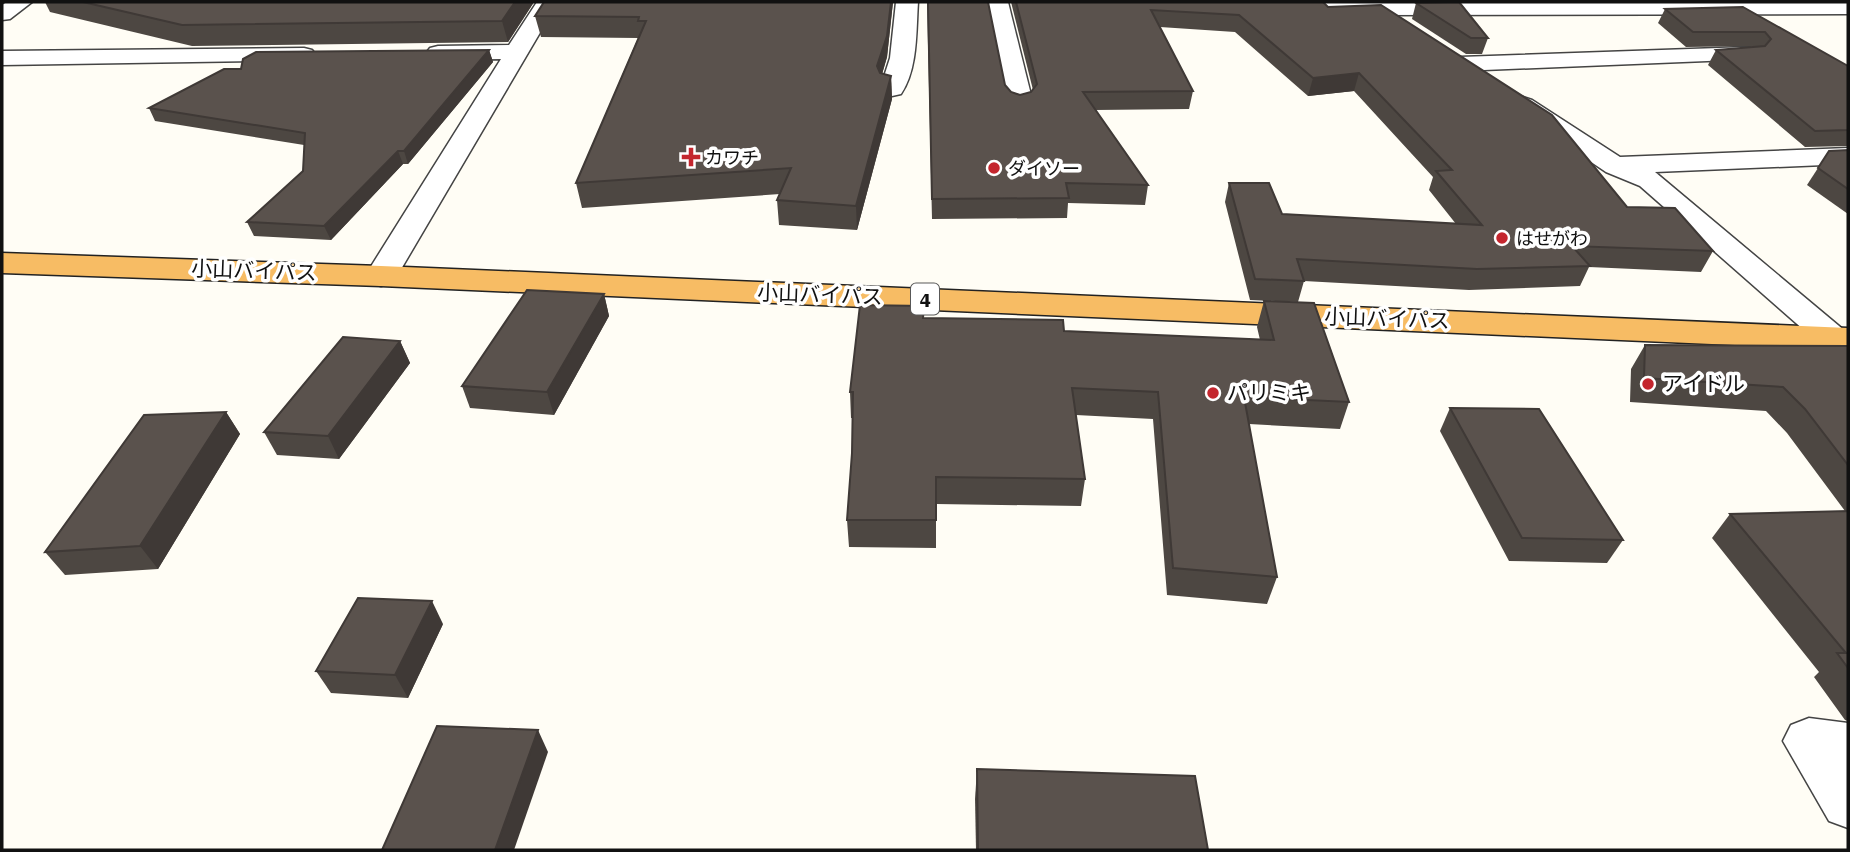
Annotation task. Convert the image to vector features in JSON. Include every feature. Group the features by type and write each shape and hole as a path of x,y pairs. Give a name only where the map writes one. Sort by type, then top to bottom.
{"highway":[{"name":"小山バイパス","path":"2,262 1841,338"}],"street":[{"path":"2,14 21,2"},
{"path":"381,276 547,2"},
{"path":"892,89 902,58 907,2"},
{"path":"997,2 1020,103"},
{"path":"1275,2 1848,8"},
{"path":"1371,5 1616,166 1650,180 1841,338"},
{"path":"1439,50 1748,54"},
{"path":"419,53 516,52"},
{"path":"2,58 322,54"},
{"path":"1616,166 1848,156"},
{"path":"1848,746 1809,741 1848,803"}],"building":[{"path":"83,2 515,2 502,21 182,25"},
{"path":"544,2 891,2 887,36 877,66 880,73 891,76 856,206 777,200 791,168 576,183 646,21 638,21 639,17 535,16"},
{"path":"928,2 988,2 1005,85 1011,92 1020,95 1031,92 1037,84 1016,2 1323,2 1328,7 1381,5 1552,115 1627,207 1675,208 1713,251 1572,246 1590,266 1477,269 1297,259 1304,281 1255,279 1229,183 1269,183 1282,214 1482,225 1436,171 1452,170 1359,73 1313,78 1239,15 1151,10 1193,91 1083,92 1148,185 1066,183 1069,198 932,199"},
{"path":"1459,2 1488,38 1471,38 1416,3"},
{"path":"1743,7 1848,66 1848,130 1815,131 1716,50 1765,46 1771,39 1765,32 1693,32 1665,9"},
{"path":"489,50 404,151 398,151 324,226 247,222 303,171 305,133 149,108 224,69 241,69 243,59 256,52"},
{"path":"1848,150 1848,189 1818,168 1829,151"},
{"path":"527,290 604,294 547,392 462,386"},
{"path":"1264,301 1314,303 1349,402 1244,397 1277,577 1173,568 1158,392 1072,388 1085,479 936,477 936,520 847,520 852,453 853,392 850,392 860,305 924,306 923,318 1063,320 1064,331 1274,340"},
{"path":"343,337 400,341 328,436 264,432"},
{"path":"1645,345 1848,346 1848,465 1805,409 1783,387 1644,378"},
{"path":"1450,408 1539,409 1623,540 1522,538"},
{"path":"226,412 140,546 45,552 144,415"},
{"path":"1848,511 1848,668 1837,653 1846,653 1730,514"},
{"path":"358,598 432,601 395,675 316,671"},
{"path":"437,726 538,730 495,850 382,850"},
{"path":"977,769 1195,776 1208,850 978,850"}],"place":[{"name":"カワチ","path":"691,157"},
{"name":"ダイソー","path":"994,168"},
{"name":"はせがわ","path":"1502,238"},
{"name":"アイドル","path":"1648,384"},
{"name":"パリミキ","path":"1213,393"}]}
